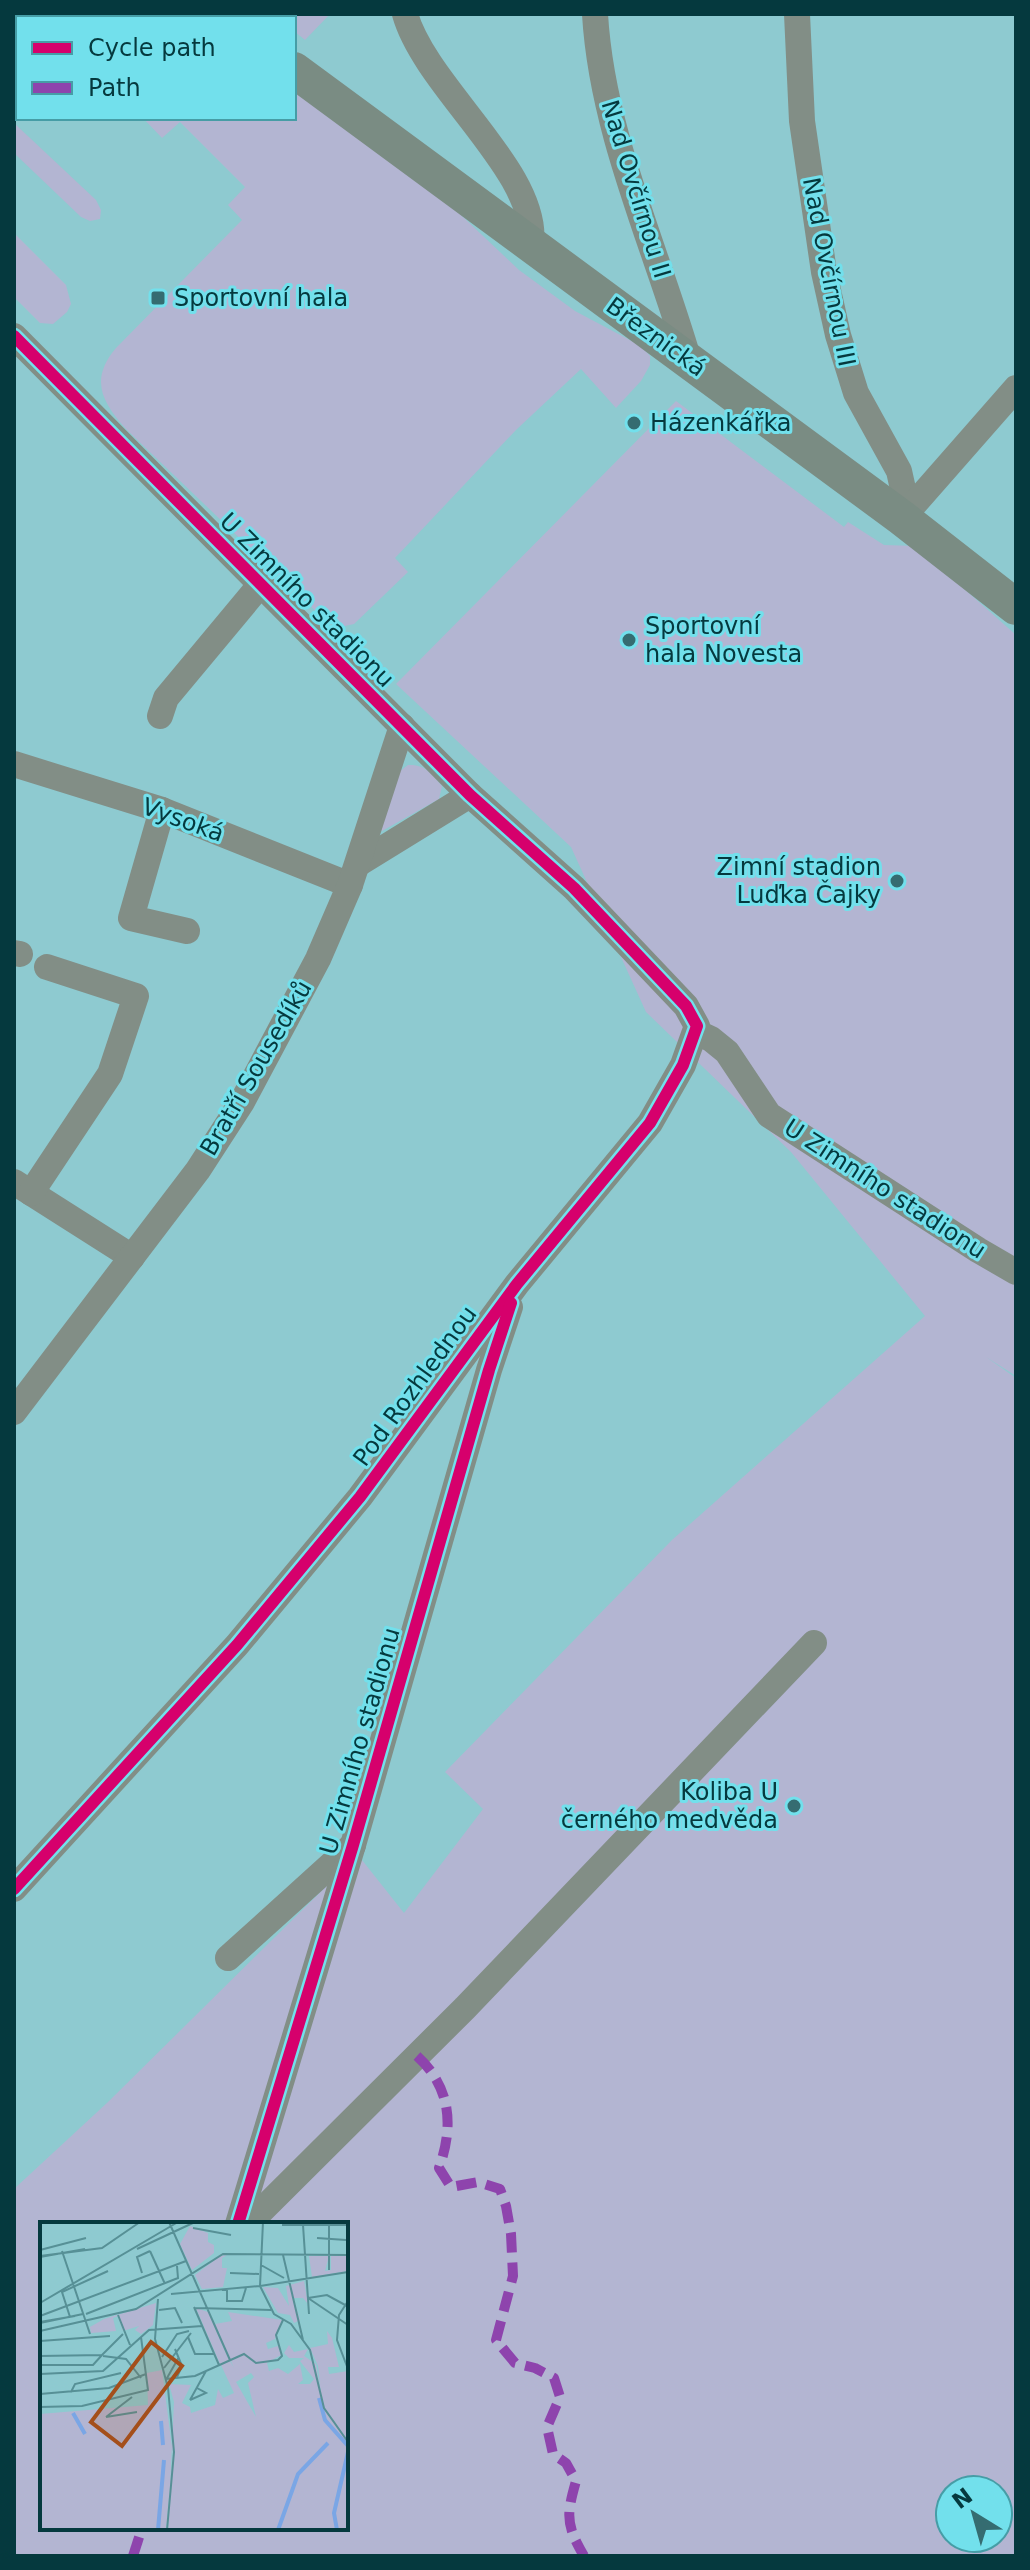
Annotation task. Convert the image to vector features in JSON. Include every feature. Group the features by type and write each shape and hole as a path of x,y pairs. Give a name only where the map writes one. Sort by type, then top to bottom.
{"main road":[{"name":"Březnická","path":"296,71 902,518 1016,607"}],"street":[{"path":"405,14 412,33 436,72 515,182 531,218 531,244"},
{"name":"Nad Ovčírnou II","path":"595,14 597,51 618,142 689,361"},
{"name":"Nad Ovčírnou III","path":"797,14 802,121 829,297 845,364 856,393 899,471 903,489 902,518"},
{"name":"U Zimního stadionu","path":"14,336 470,795 574,888 686,1006 696,1021 696,1032 727,1052 769,1115 1016,1272"},
{"path":"902,518 1016,388"},
{"path":"160,716 166,698 260,585"},
{"name":"Bratří Sousedíků","path":"14,1412 198,1170 242,1102 318,959 354,874 402,726"},
{"name":"Vysoká","path":"14,764 354,874"},
{"path":"354,874 470,795"},
{"path":"162,810 131,918 187,931"},
{"path":"47,967 136,996 110,1074 22,1188 132,1257"},
{"name":"Pod Rozhlednou","path":"14,1889 237,1645 340,1522 517,1284 650,1123 683,1065 696,1032"},
{"name":"U Zimního stadionu","path":"243,2219 489,1370 517,1284"},
{"name":"U Zimního stadionu","path":"243,2219 465,2008 814,1643"},
{"path":"228,1958 353,1845"}],"shaded area":[{"path":"44,14 202,16 46,16"},
{"path":"272,14 330,14 305,40 296,33 296,16"},
{"path":"296,88 426,182 519,270 575,311 641,346 650,356 650,365 641,381 616,408 581,369 516,430 395,558 408,572 354,624 340,627 326,621 127,430 105,400 101,381 103,370 116,348 242,220 228,205 245,187 180,122 162,138 145,120 296,120"},
{"path":"14,123 96,200 101,210 100,219 90,221 81,217 14,153"},
{"path":"14,233 66,285 71,304 53,324 40,323 14,297"},
{"path":"676,401 844,527 848,522 884,545 916,546 1016,635 1016,1376 986,1357 1016,1378 1016,2556 14,2556 14,2189 108,2102 358,1855 404,1913 483,1809 445,1772 672,1540 925,1316 791,1152 646,1012 571,847 396,684"},
{"path":"408,765 424,768 435,778 442,786 439,799 382,831 378,828 399,772"}],"marked path":[{"path":"417,2056 437,2081 446,2108 447,2137 439,2168 451,2187 478,2182 500,2189 506,2206 513,2276 496,2340 515,2363 535,2368 554,2378 560,2397 547,2427 553,2454 566,2463 576,2481 570,2503 570,2520 584,2556"},
{"path":"133,2556 141,2530"}],"cycle path":[{"path":"14,336 470,795 574,888 686,1006 697,1026 683,1065 650,1123 517,1284 360,1497 237,1645 14,1889"},
{"path":"239,2222 353,1845 511,1303"}],"place":[{"name":"Sportovní hala","path":"158,298"},
{"name":"Házenkářka","path":"634,423"},
{"name":"Sportovní hala Novesta","path":"629,640"},
{"name":"Zimní stadion Luďka Čajky","path":"897,881"},
{"name":"Koliba U černého medvěda","path":"794,1806"}]}
